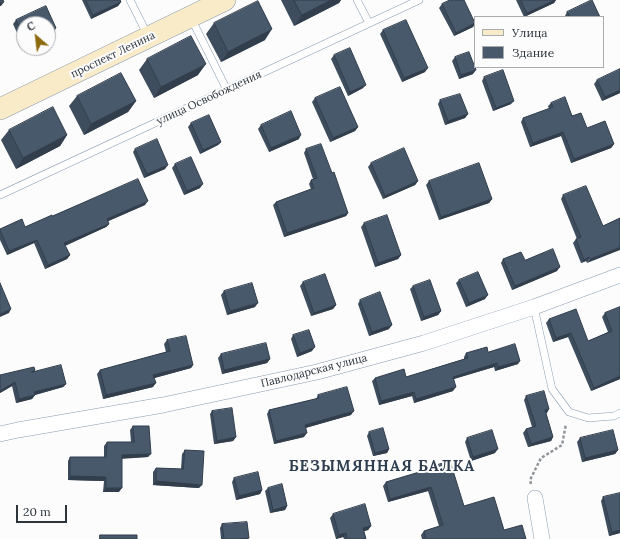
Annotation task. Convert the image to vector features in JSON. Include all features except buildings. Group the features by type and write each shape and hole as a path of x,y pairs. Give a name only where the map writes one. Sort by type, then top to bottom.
{"main road":[{"name":"проспект Ленина","path":"0,109 191,17 214,2"}],"street":[{"name":"Павлодарская улица","path":"0,434 163,405 317,372 424,342 534,307 620,275"},
{"path":"535,498 542,539"}],"lane":[{"path":"130,0 148,37"},
{"path":"357,0 368,23"},
{"name":"улица Освобождения","path":"0,195 419,0"},
{"path":"191,17 227,90"},
{"path":"534,307 552,389 569,412 588,418 614,416 620,413"}],"path":[{"path":"535,498 530,480 541,458 562,444 569,412"}],"district":[{"name":"БЕЗЫМЯННАЯ БАЛКА","path":"382,467"}]}
